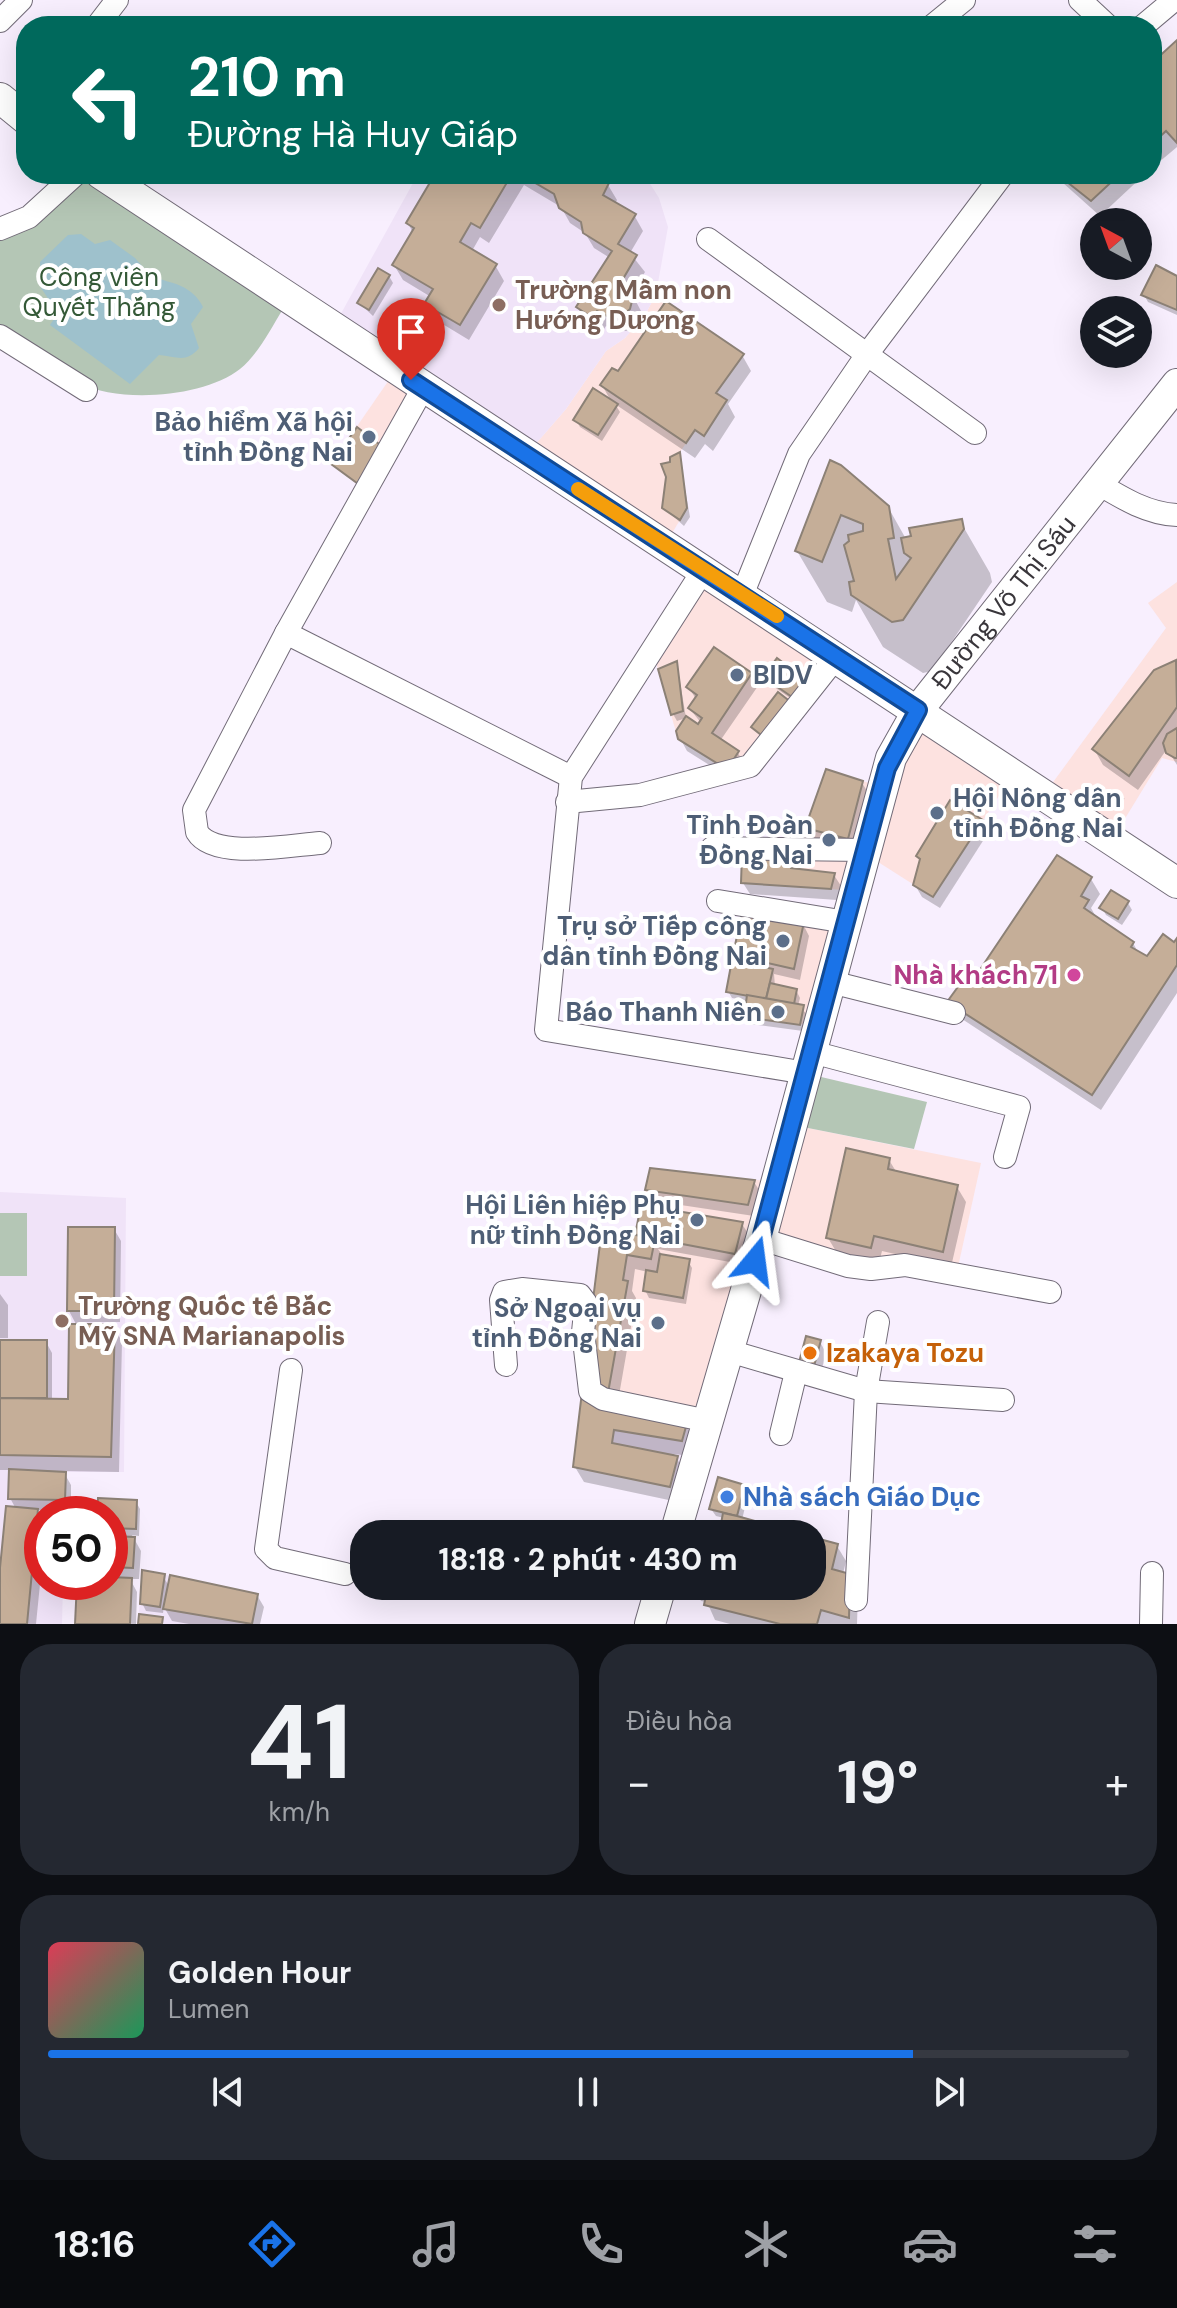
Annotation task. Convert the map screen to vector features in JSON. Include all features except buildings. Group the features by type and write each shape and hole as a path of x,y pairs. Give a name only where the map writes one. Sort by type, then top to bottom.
{"main road":[{"path":"0,98 16,111"},
{"path":"116,184 423,388 743,593 1177,883"},
{"name":"Đường Võ Thị Sáu","path":"679,1520 761,1239 891,758 918,710 1177,384"},
{"path":"650,1624 657,1600"}],"street":[{"path":"0,21 21,0"},
{"path":"105,16 117,0"},
{"path":"944,16 964,0"},
{"path":"1080,0 1097,16"},
{"path":"1155,16 1174,0"},
{"path":"0,229 29,217 65,184"},
{"path":"743,593 799,454 868,353 995,184"},
{"path":"708,239 975,433"},
{"path":"0,336 86,390"},
{"path":"320,843 225,848 201,838 194,810 286,633 423,388"},
{"path":"1097,483 1126,500 1163,515 1177,515"},
{"path":"704,569 571,777 546,1030 809,1062 1019,1107 1005,1157"},
{"path":"286,633 571,777"},
{"path":"567,802 640,795 750,766 837,656"},
{"path":"712,848 865,850"},
{"path":"718,901 846,922"},
{"path":"831,982 954,1013"},
{"path":"761,1239 848,1266 871,1269 905,1265 1050,1292"},
{"path":"506,1365 501,1300 504,1292 522,1289 580,1295 586,1303 583,1332 590,1391 603,1399 708,1421"},
{"path":"856,1600 866,1391 878,1322"},
{"path":"729,1351 866,1391 1003,1400"},
{"path":"291,1370 266,1549 275,1558 345,1574"},
{"path":"781,1434 796,1372"},
{"path":"1151,1624 1152,1573"}],"shaded area":[{"name":"Trường Mầm non Hướng Dương","path":"412,184 650,184 659,198 668,227 656,294 645,315 625,338 606,351 566,409 533,447 338,319"},
{"path":"656,294 744,354 717,392 727,400 704,436 695,430 680,452 687,508 671,535 533,447 566,409 606,351 625,338 645,315"},
{"name":"Bảo hiểm Xã hội tỉnh Đồng Nai","path":"389,380 413,393 361,486 331,464"},
{"name":"BIDV","path":"704,581 826,661 751,756 723,767 678,739 655,659"},
{"path":"1177,582 1177,762 1162,758 1118,830 1051,785 1166,628 1148,603"},
{"name":"Hội Nông dân tỉnh Đồng Nai","path":"921,725 1008,782 933,897 875,860 899,768"},
{"name":"Tỉnh Đoàn Đồng Nai","path":"826,769 872,784 844,890 741,883 742,853 797,852"},
{"path":"742,912 835,926 808,1025 744,1017 747,995 726,992"},
{"path":"803,1127 981,1163 958,1267 868,1262 773,1236"},
{"name":"Sở Ngoại vụ tỉnh Đồng Nai","path":"650,1168 766,1181 700,1413 608,1393 592,1308 602,1228 635,1235"},
{"name":"Trường Quốc tế Bắc Mỹ SNA Marianapolis","path":"0,1192 126,1198 124,1472 66,1472 65,1496 24,1496 24,1600 63,1600 62,1624 0,1624"},
{"path":"582,1392 697,1425 678,1489 573,1467"},
{"path":"142,1570 258,1594 252,1624 138,1624"}],"green space":[{"name":"Công viên Quyết Thắng","path":"69,184 96,184 283,309 259,349 247,363 225,379 206,386 162,394 117,394 97,390 49,363 0,325 0,232"},
{"path":"817,1076 927,1102 914,1149 803,1127"},
{"path":"0,1213 27,1213 27,1276 0,1276"}],"water":[{"path":"81,234 95,244 110,240 135,258 152,277 181,286 193,294 203,307 191,324 199,348 194,353 180,358 159,355 130,384 50,325 58,313 41,288 40,262 68,235"}],"slow traffic":[{"path":"578,489 777,616"}],"place":[{"name":"Trường Mầm non Hướng Dương","path":"499,305"},
{"name":"Bảo hiểm Xã hội tỉnh Đồng Nai","path":"369,437"},
{"name":"BIDV","path":"737,675"},
{"name":"Hội Nông dân tỉnh Đồng Nai","path":"937,813"},
{"name":"Tỉnh Đoàn Đồng Nai","path":"829,840"},
{"name":"Trụ sở Tiếp công dân tỉnh Đồng Nai","path":"783,941"},
{"name":"Nhà khách 71","path":"1074,975"},
{"name":"Báo Thanh Niên","path":"778,1012"},
{"name":"Hội Liên hiệp Phụ nữ tỉnh Đồng Nai","path":"697,1220"},
{"name":"Trường Quốc tế Bắc Mỹ SNA Marianapolis","path":"62,1321"},
{"name":"Sở Ngoại vụ tỉnh Đồng Nai","path":"658,1323"},
{"name":"Izakaya Tozu","path":"810,1353"},
{"name":"Nhà sách Giáo Dục","path":"727,1497"}],"route":[{"path":"411,380 743,593 918,710 887,768 755,1261"}]}
